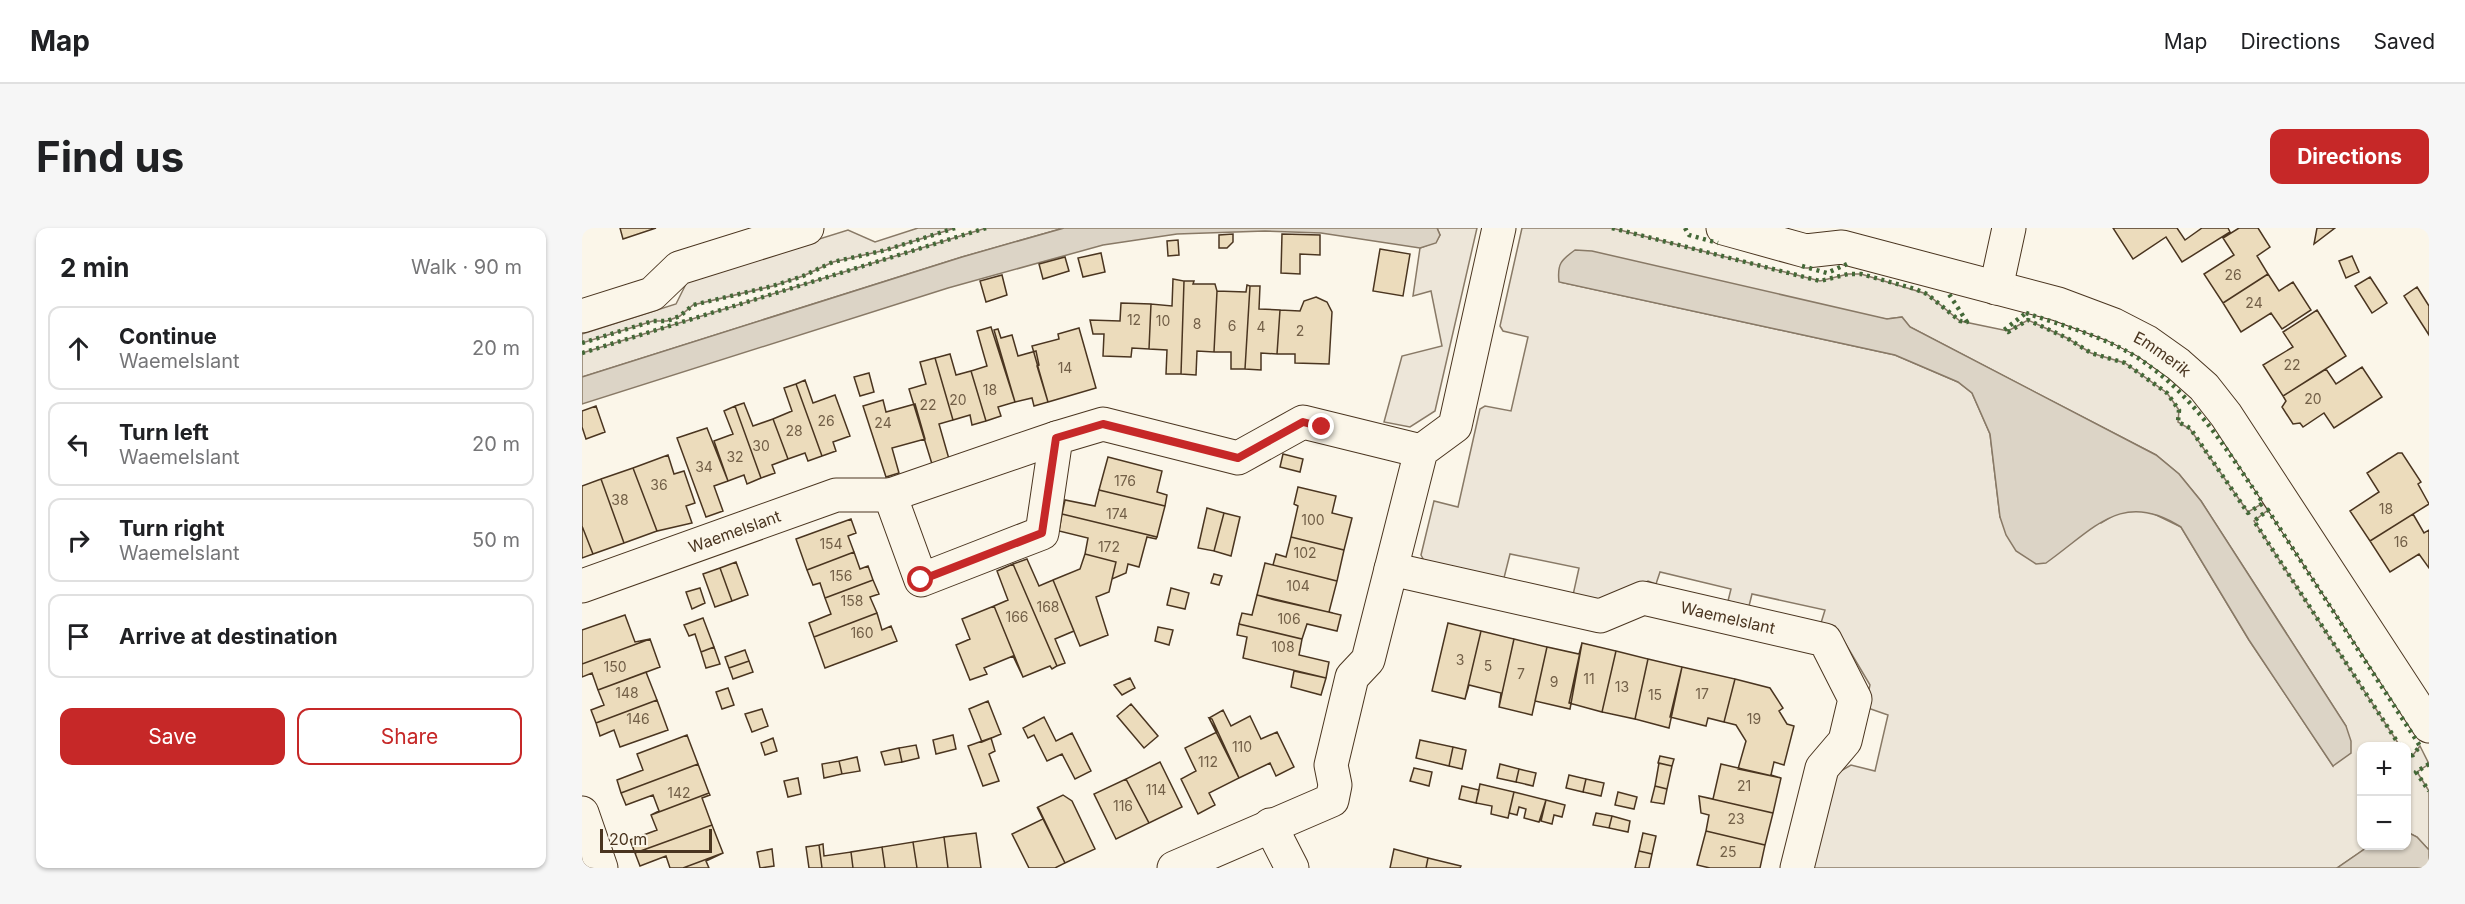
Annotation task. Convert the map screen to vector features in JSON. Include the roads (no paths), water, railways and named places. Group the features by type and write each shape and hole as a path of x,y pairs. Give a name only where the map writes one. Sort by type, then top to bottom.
{"street":[{"path":"582,316 652,294 679,268 807,228"},
{"path":"1174,868 1332,800 1335,785 1331,765 1352,677 1368,660 1421,451 1455,426 1499,228"},
{"name":"Emmerik","path":"1723,228 1806,251 1842,247 2058,304 2114,325 2147,342 2204,387 2226,415 2429,726"},
{"path":"1996,288 2009,228"},
{"name":"Waemelslant","path":"582,586 836,495 890,495 1103,424 1238,458 1303,422 1421,451"},
{"path":"890,495 921,580 1042,533 1056,438"},
{"name":"Waemelslant","path":"1391,569 1600,616 1643,598 1825,640 1855,699 1845,741 1822,768 1797,868"},
{"path":"582,813 601,868"},
{"path":"1270,825 1292,868"}]}
